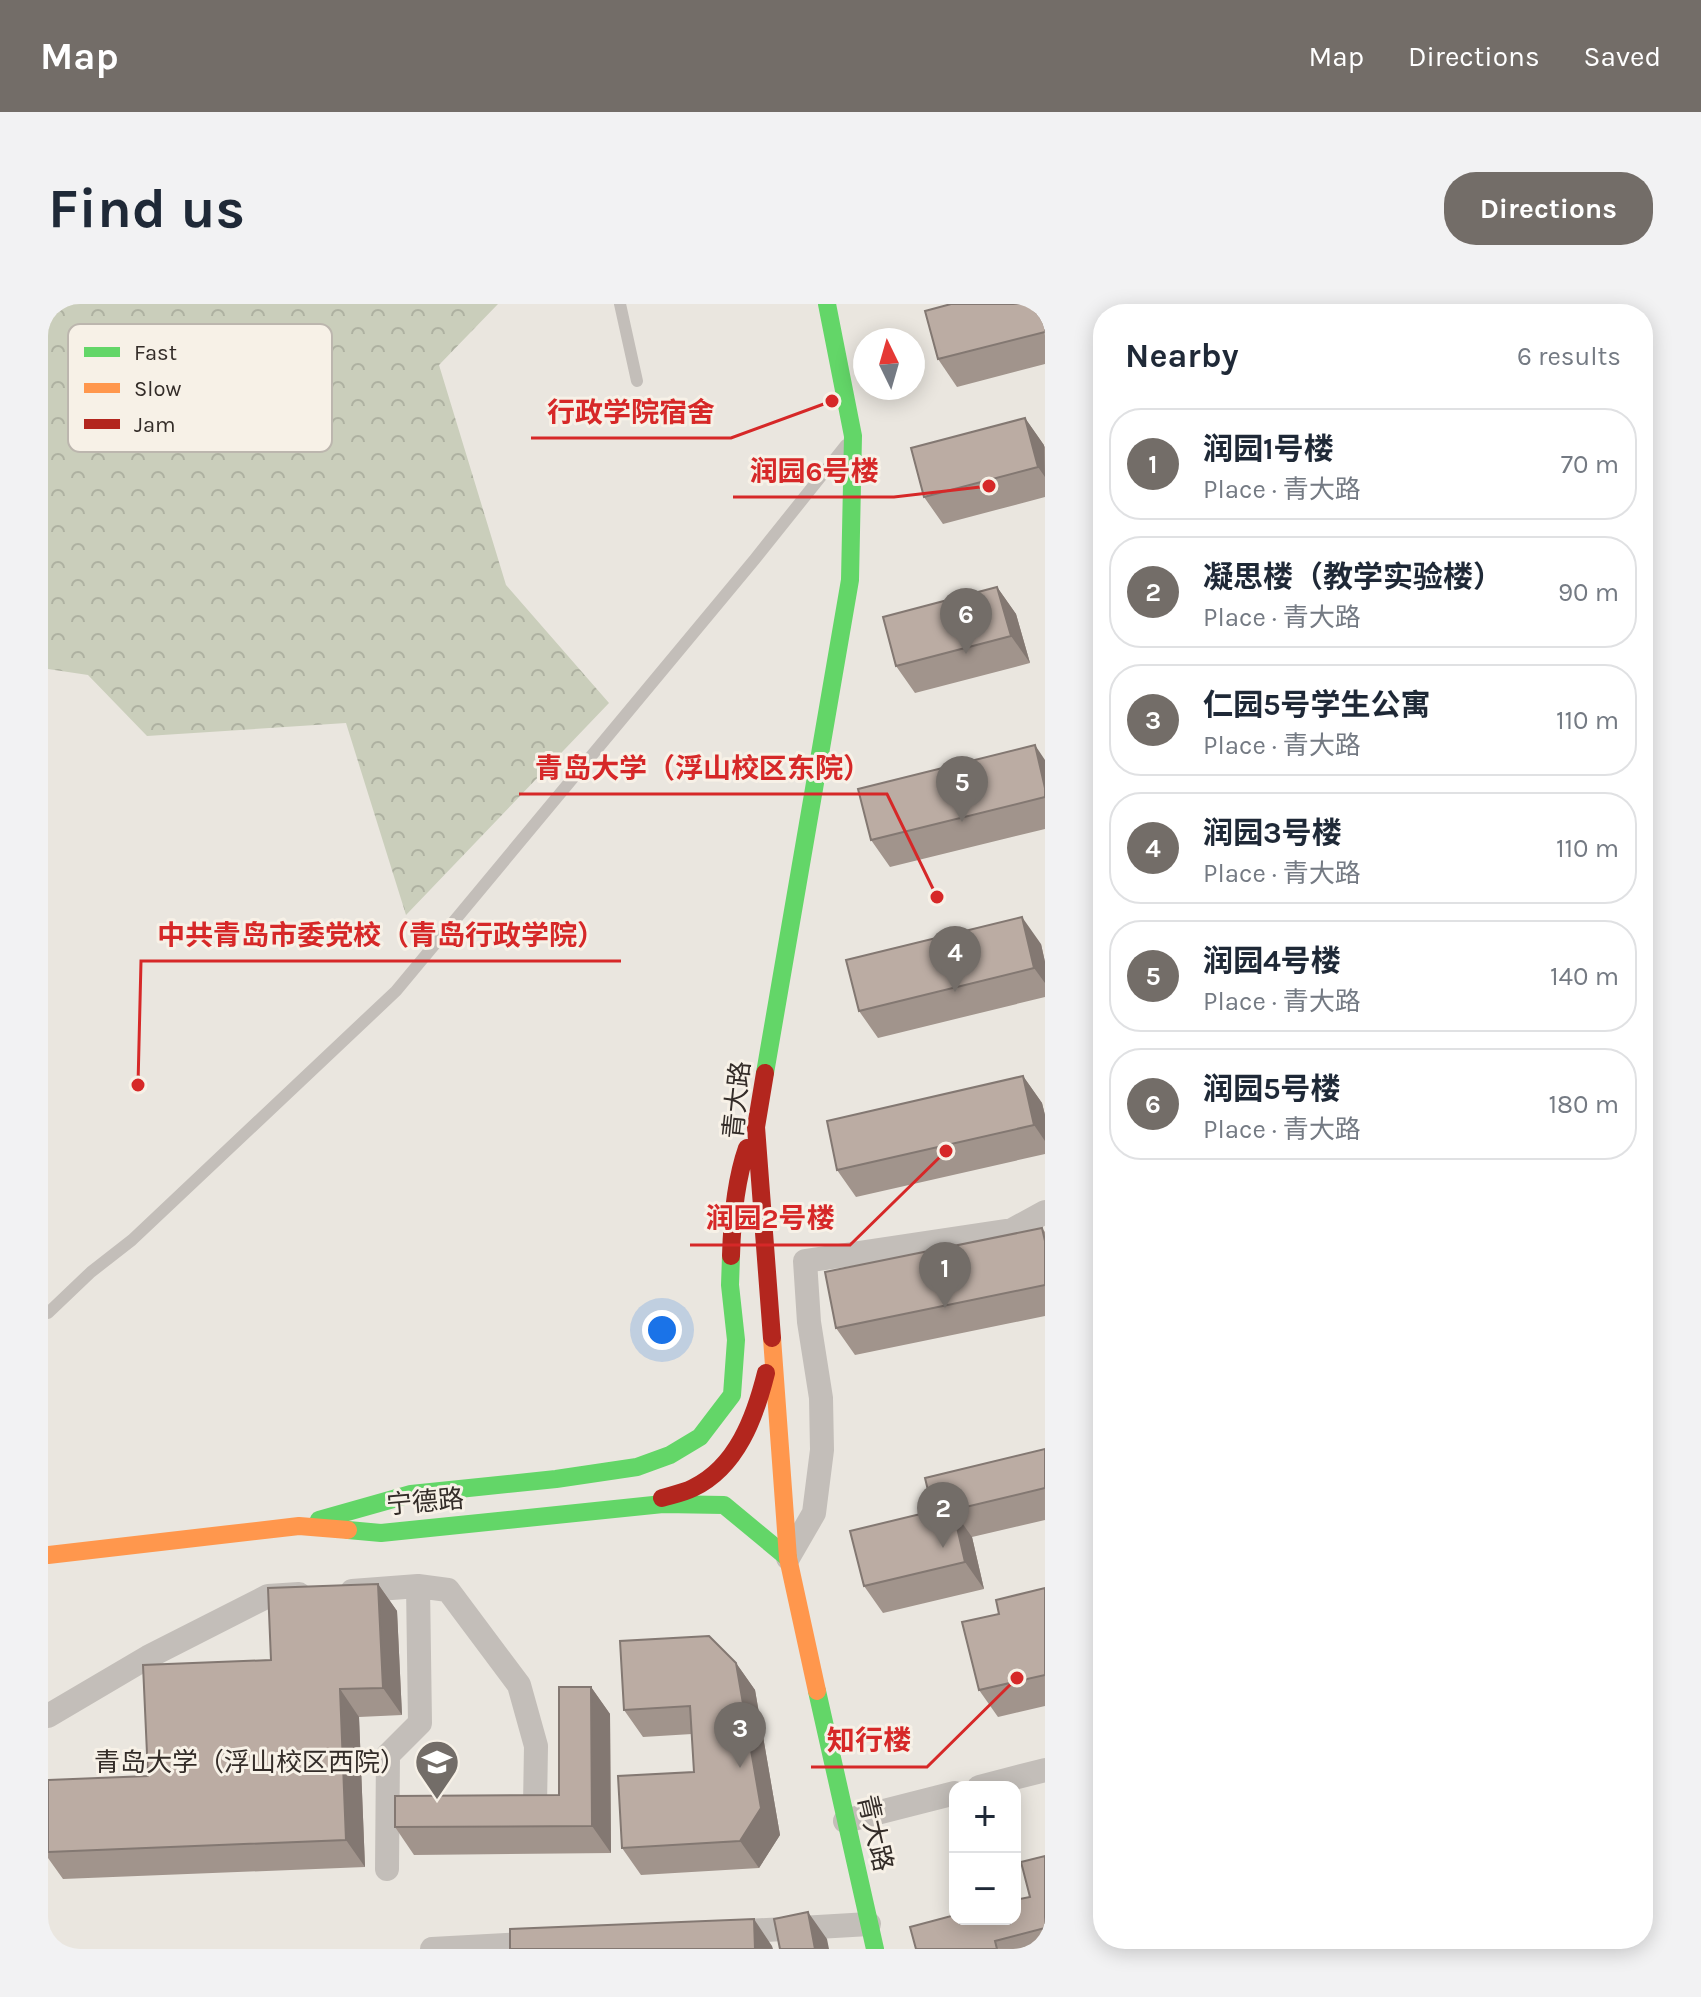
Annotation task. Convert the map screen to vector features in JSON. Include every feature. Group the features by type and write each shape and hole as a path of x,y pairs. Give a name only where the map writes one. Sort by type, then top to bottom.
{"street":[{"name":"青大路","path":"827,304 853,436 850,580 756,1127 788,1558 875,1949"},
{"path":"299,1526 411,1494 637,1467 670,1455 700,1437 732,1395 736,1340 730,1285 732,1230 741,1165 756,1127"},
{"path":"788,1558 814,1513 822,1450 821,1398 809,1322 805,1261 1012,1230 1045,1212"},
{"path":"635,1507 696,1487 724,1466 742,1444 757,1407 772,1345"},
{"name":"宁德路","path":"48,1555 299,1526 381,1533 663,1504 724,1505 788,1558"},
{"path":"48,1716 148,1657 268,1596 418,1586 448,1590 519,1685 536,1746 535,1806"},
{"path":"387,1869 388,1755 420,1723 418,1586"},
{"path":"1002,1781 1045,1770"},
{"path":"845,1821 949,1795"},
{"path":"715,1933 869,1924"},
{"path":"432,1949 557,1942"}],"lane":[{"path":"620,304 637,381"},
{"path":"48,1313 91,1272 132,1240 396,991 745,571 853,436"}],"green space":[{"path":"48,304 498,304 439,365 506,585 609,703 406,915 346,723 147,736 88,675 48,669"}],"building":[{"path":"951,304 1045,304 1045,332 938,359 925,311"},
{"path":"1025,418 1038,467 924,497 911,448"},
{"path":"997,587 1011,636 896,666 883,617"},
{"path":"1035,745 1045,797 871,840 858,789"},
{"path":"1022,917 1034,968 859,1011 846,960"},
{"path":"1023,1076 1034,1125 837,1170 827,1121"},
{"path":"1042,1228 1045,1285 836,1328 825,1272"},
{"path":"1045,1449 1045,1488 953,1510 965,1562 864,1586 850,1531 933,1511 925,1478"},
{"path":"378,1584 383,1688 340,1689 346,1840 48,1852 48,1780 148,1776 143,1665 271,1660 268,1588"},
{"path":"1045,1588 1045,1675 979,1690 962,1622 999,1614 996,1600"},
{"path":"709,1636 736,1663 761,1808 740,1841 622,1848 618,1776 694,1772 690,1706 624,1710 620,1641"},
{"path":"559,1687 591,1687 592,1826 395,1827 395,1796 559,1795"},
{"path":"1045,1856 1045,1928 995,1941 997,1949 916,1949 910,1927 949,1917 949,1925 1021,1925 1021,1899 1030,1897 1021,1862"},
{"path":"808,1912 815,1949 780,1949 774,1919"},
{"path":"754,1919 755,1949 510,1949 510,1929"}],"traffic: fast":[{"path":"765,1073 850,580 853,436 827,304"},
{"path":"319,1520 411,1494 637,1467 670,1455 700,1437 732,1395 736,1340 730,1285 731,1256"},
{"path":"348,1530 381,1533 663,1504 724,1505 788,1558"},
{"path":"817,1691 875,1949"}],"traffic: slow":[{"path":"772,1338 788,1558 817,1691"},
{"path":"48,1555 299,1526 348,1530"}],"traffic: jam":[{"path":"765,1073 756,1127 772,1338"},
{"path":"731,1256 735,1201 747,1148"},
{"path":"662,1498 681,1493 708,1479 733,1454 750,1423 766,1373"}],"place":[{"name":"行政学院宿舍","path":"832,401"},
{"name":"润园6号楼","path":"989,486"},
{"name":"润园5号楼","path":"966,654"},
{"name":"润园4号楼","path":"962,822"},
{"name":"青岛大学（浮山校区东院）","path":"937,897"},
{"name":"润园3号楼","path":"955,992"},
{"name":"中共青岛市委党校（青岛行政学院）","path":"138,1085"},
{"name":"润园2号楼","path":"946,1151"},
{"name":"润园1号楼","path":"945,1308"},
{"name":"凝思楼（教学实验楼）","path":"943,1548"},
{"name":"知行楼","path":"1017,1678"},
{"name":"仁园5号学生公寓","path":"740,1768"},
{"name":"青岛大学（浮山校区西院）","path":"437,1801"}]}
